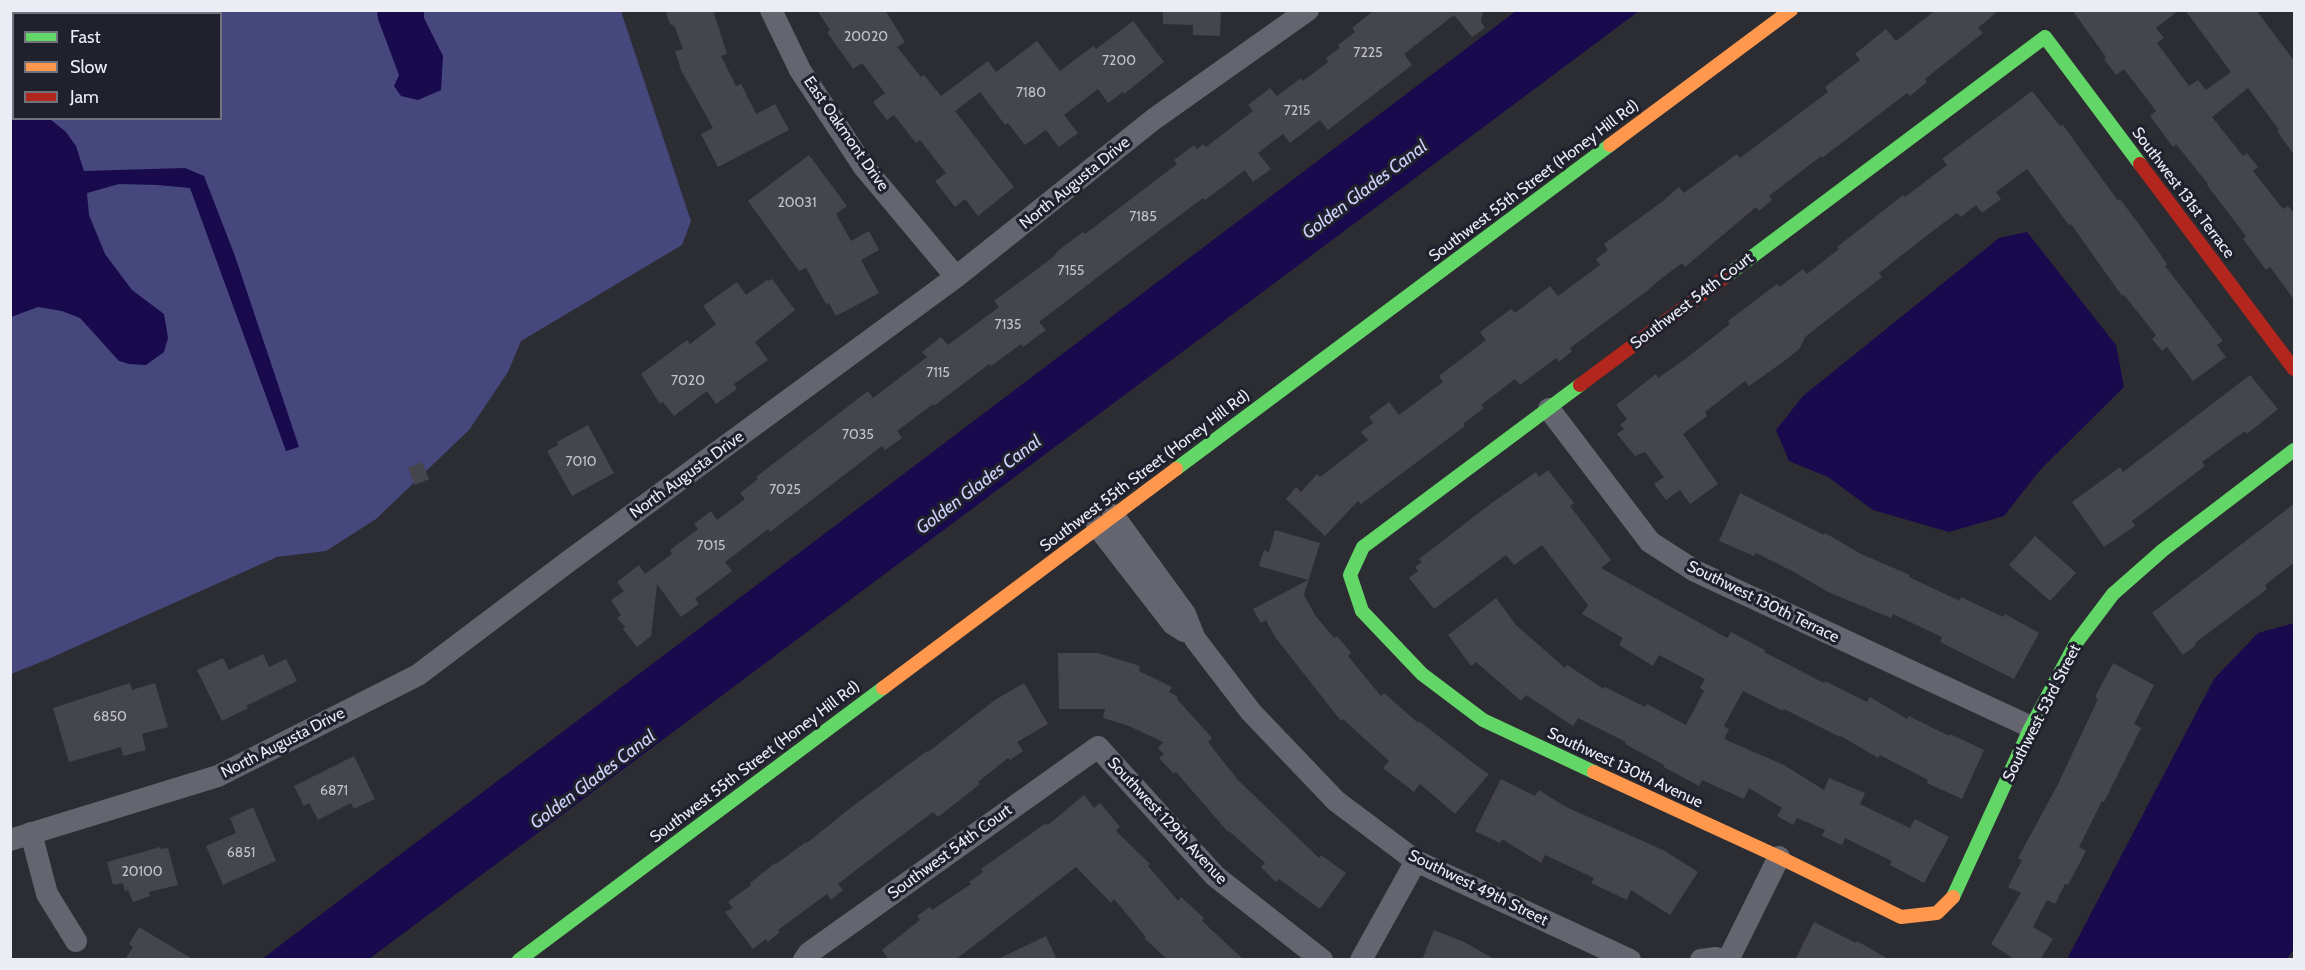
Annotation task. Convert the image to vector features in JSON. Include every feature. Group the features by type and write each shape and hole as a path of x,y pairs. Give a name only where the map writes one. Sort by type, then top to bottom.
{"street":[{"name":"East Oakmont Drive","path":"771,10 800,70 864,167 956,277"},
{"name":"North Augusta Drive","path":"21,837 218,776 418,675 569,561 956,277 1154,119 1308,10"},
{"name":"Southwest 55th Street (Honey Hill Rd)","path":"519,960 1791,10"},
{"name":"Southwest 131st Terrace","path":"2045,37 2295,369"},
{"name":"Southwest 54th Court","path":"1350,575 1363,547 2045,37"},
{"name":"Southwest 130th Terrace","path":"1549,409 1650,542 1695,572 2031,727"},
{"name":"Southwest 53rd Street","path":"1937,913 1956,894 2031,727 2076,643 2113,594 2163,550 2295,450"},
{"name":"Southwest 49th Street","path":"1105,521 1173,624 1195,639 1251,712 1336,801 1416,861 1630,960"},
{"name":"Southwest 130th Avenue","path":"1350,575 1362,611 1422,674 1483,720 1779,857 1901,917 1937,913"},
{"name":"Southwest 54th Court","path":"804,960 809,953 1098,747"},
{"name":"Southwest 129th Avenue","path":"1098,747 1215,876 1323,960"},
{"path":"21,837 47,894 76,941"},
{"path":"1728,960 1779,857"},
{"path":"1361,960 1416,861"},
{"path":"1701,960 1716,958 1721,960"}],"shaded area":[{"path":"11,11 621,11 691,221 682,245 521,341 508,372 469,430 376,519 326,551 277,557 11,674"}],"water":[{"path":"377,11 424,11 424,18 443,56 441,90 418,100 401,96 394,86 399,75"},
{"name":"Golden Glades Canal","path":"1516,11 1639,11 369,959 262,959"},
{"path":"10,107 12,107 12,120 51,120 66,132 76,146 84,171 185,168 204,176 235,256 299,447 286,451 190,188 119,184 87,193 89,215 105,254 132,290 164,314 168,338 164,352 146,365 119,361 80,318 62,311 38,307 11,317"},
{"path":"2027,232 2116,345 2124,387 2041,469 2004,516 1949,532 1873,510 1828,477 1789,461 1776,430 1803,396 1999,238"},
{"path":"2294,623 2294,949 2287,959 2067,959 2214,679 2258,633"}],"building":[{"path":"665,10 713,10 727,54 721,56 736,86 741,84 756,114 775,104 789,130 718,167 701,134 713,128 681,70 675,51 683,49 675,27 670,24"},
{"path":"817,10 885,10 905,42 897,47 921,77 924,75 941,96 988,61 996,72 1037,41 1060,71 1093,46 1096,49 1133,21 1164,62 1124,94 1123,92 1108,103 1098,89 1064,115 1078,133 1059,147 1046,130 1025,145 1008,123 1005,125 980,92 955,111 1014,187 978,216 965,199 955,207 935,181 946,173 920,140 916,143 894,115 887,120 873,102 885,93 862,63 853,69 827,32 830,30"},
{"path":"1163,10 1221,10 1220,36 1193,35 1193,25 1163,24"},
{"path":"1374,10 1483,10 1481,22 1485,28 1472,37 1454,15 1404,54 1412,65 1328,130 1320,120 1290,143 1283,134 1258,153 1271,169 1253,182 1245,170 1128,254 1039,322 1046,330 1023,347 1021,344 991,366 989,364 934,406 933,404 897,431 902,438 885,450 882,446 770,532 768,529 725,562 732,571 695,599 699,604 681,617 657,584 651,636 637,647 623,629 625,627 617,618 621,615 611,600 624,591 617,582 639,565 645,574 672,554 670,550 698,529 694,524 711,511 717,520 745,499 740,493 758,479 756,477 868,391 873,398 927,357 922,352 941,337 948,345 999,307 994,301 1083,232 1085,234 1177,164 1174,160 1194,145 1197,149 1203,144 1206,147 1253,111 1248,105 1270,88 1277,96 1301,78 1303,81 1328,62 1326,58 1340,48 1338,45 1355,32 1352,28"},
{"path":"1936,10 1999,10 1978,28 1983,33 1925,79 1927,82 1910,96 1907,93 1822,158 1821,156 1769,196 1772,200 1759,211 1756,207 1685,267 1682,263 1570,348 1572,351 1559,362 1556,358 1520,385 1515,379 1481,405 1484,408 1463,424 1465,426 1361,504 1358,501 1325,536 1286,499 1296,487 1301,492 1317,474 1320,477 1368,440 1361,432 1373,423 1369,417 1389,402 1399,415 1443,382 1439,376 1486,340 1480,332 1511,309 1515,313 1550,286 1558,296 1600,265 1596,259 1608,250 1604,244 1679,187 1684,193 1737,154 1740,158 1828,92 1825,87 1860,60 1855,54 1886,29 1896,41"},
{"path":"2072,10 2179,10 2156,28 2164,38 2157,43 2189,86 2198,80 2206,90 2231,72 2185,10 2256,10 2295,62 2295,156 2248,88 2212,117 2243,156 2247,153 2258,167 2253,171 2283,209 2288,206 2295,215 2295,301 2270,267 2266,270 2243,239 2246,236 2208,184 2176,144 2173,147 2150,116 2156,111 2124,69 2116,75 2104,59 2106,57"},
{"path":"2032,91 2060,126 2063,125 2118,201 2120,199 2141,227 2167,264 2165,266 2223,341 2217,345 2226,357 2193,381 2167,347 2162,351 2152,339 2156,335 2124,295 2122,296 2071,224 2069,225 2027,169 1996,192 2001,199 1982,213 1976,205 1961,217 1957,213 1879,273 1882,277 1805,337 1800,348 1787,359 1749,386 1745,381 1705,412 1707,416 1683,434 1718,484 1690,504 1680,490 1666,500 1654,484 1664,477 1645,452 1635,456 1617,434 1624,429 1620,425 1627,419 1616,405 1656,374 1658,378 1684,360 1730,324 1728,321 1777,284 1780,287 1803,269 1807,274 1903,195 1905,197 1947,165 1942,159"},
{"path":"809,155 847,206 836,214 851,241 869,231 879,250 861,260 879,293 836,316 829,303 826,304 806,268 799,271 748,201"},
{"path":"772,279 795,310 755,342 768,360 734,384 737,389 716,404 707,391 674,416 663,402 660,404 641,374 687,340 690,344 716,324 703,306 737,282 746,295"},
{"path":"2250,375 2278,409 2247,434 2245,431 2202,462 2205,466 2132,521 2135,526 2104,547 2072,502 2120,467 2123,472"},
{"path":"588,425 614,473 572,496 547,451 558,445 557,442"},
{"path":"422,462 429,479 415,485 408,468"},
{"path":"1548,470 1574,503 1570,506 1611,560 1601,568 1727,638 1731,632 1824,683 1825,681 1867,702 1870,697 1907,719 1909,716 1984,750 1962,799 1927,783 1928,780 1880,755 1878,758 1841,736 1743,691 1724,726 1729,729 1724,739 1784,765 1824,790 1829,778 1865,793 1860,804 1910,828 1915,819 1949,837 1924,883 1890,865 1892,861 1845,838 1842,845 1822,836 1825,830 1797,818 1793,825 1777,816 1782,808 1749,788 1744,799 1702,780 1699,786 1625,744 1626,742 1578,718 1573,726 1526,695 1521,701 1476,662 1471,666 1448,635 1496,598 1516,625 1565,668 1567,665 1604,689 1605,687 1645,707 1647,704 1686,725 1704,691 1700,688 1705,679 1659,655 1653,666 1619,645 1623,638 1582,614 1588,605 1542,545 1514,565 1506,555 1434,609 1409,578 1418,571 1415,567 1422,562 1419,559 1536,472 1539,477"},
{"path":"1740,493 1960,601 1961,597 2003,617 2005,614 2039,633 2014,679 1940,642 1942,637 1893,614 1891,618 1828,592 1756,553 1754,556 1719,541"},
{"path":"2295,503 2295,562 2265,585 2267,589 2195,643 2196,645 2183,655 2152,613"},
{"path":"1275,530 1320,543 1304,595 1315,615 1334,638 1337,636 1351,653 1348,656 1381,696 1384,693 1418,723 1419,721 1489,774 1455,814 1420,784 1414,792 1383,768 1389,761 1343,719 1341,721 1275,637 1266,620 1261,623 1253,609 1308,580 1259,566 1264,550 1269,552"},
{"path":"2035,536 2076,573 2050,601 2009,565"},
{"path":"1058,653 1098,653 1140,666 1139,671 1172,687 1169,692 1178,697 1177,699 1212,738 1208,742 1238,780 1319,858 1321,855 1346,873 1320,909 1279,879 1276,882 1261,867 1265,863 1228,832 1176,772 1174,774 1159,758 1164,754 1158,748 1163,742 1129,726 1103,718 1105,709 1059,709"},
{"path":"263,654 269,667 286,659 297,681 246,706 248,708 222,721 197,670 223,658 229,670"},
{"path":"2113,663 2154,685 2134,724 2141,728 2079,847 2086,851 2068,885 2065,884 2055,904 2047,900 2033,927 2053,939 2040,960 2016,960 1991,944 2021,893 2008,887 2022,860 2018,858 2057,786 2098,699 2095,697"},
{"path":"130,683 132,690 155,683 168,727 142,734 146,750 123,756 121,747 69,762 53,708"},
{"path":"1024,683 1048,724 1017,742 1023,751 1010,760 1008,758 978,782 980,784 938,817 933,812 838,884 843,890 831,900 827,894 778,930 780,932 768,942 766,939 753,949 725,912 733,908 728,902 775,863 807,843 995,700"},
{"path":"354,756 375,799 354,809 351,803 318,820 309,803 304,806 294,786"},
{"path":"1501,779 1535,796 1539,790 1566,807 1663,850 1698,872 1670,915 1631,890 1627,900 1591,883 1594,878 1545,855 1541,863 1502,839 1500,843 1475,831"},
{"path":"1084,795 1094,808 1100,803 1120,827 1116,831 1150,864 1148,866 1178,901 1181,897 1204,918 1202,921 1244,960 1168,960 1144,938 1146,937 1114,899 1111,903 1076,867 955,960 889,960 882,950 920,920 917,916 930,907 932,910 971,884 969,882 983,872 981,869 1046,823 1048,825"},
{"path":"253,807 276,861 223,885 206,846 236,833 230,818"},
{"path":"160,847 161,849 168,848 178,885 149,892 150,896 133,902 128,890 125,891 123,883 113,885 107,862"},
{"path":"1814,922 1856,943 1857,941 1890,960 1795,960"},
{"path":"139,927 194,960 125,960 133,947 129,944"},
{"path":"1434,930 1464,942 1496,960 1422,960"},
{"path":"1046,936 1057,960 996,960"}],"traffic: fast":[{"path":"1725,277 2045,37 2140,164"},
{"path":"1176,469 1610,145"},
{"path":"1580,385 1363,547 1350,575 1362,611 1422,674 1483,720 1594,772"},
{"path":"1953,897 2031,727 2076,643 2113,594 2163,550 2294,450"},
{"path":"519,960 883,688"}],"traffic: slow":[{"path":"1610,145 1791,10"},
{"path":"883,688 1176,469"},
{"path":"1594,772 1779,857 1901,917 1937,913 1953,897"}],"traffic: jam":[{"path":"2140,164 2294,369"},
{"path":"1580,385 1725,277"}]}
